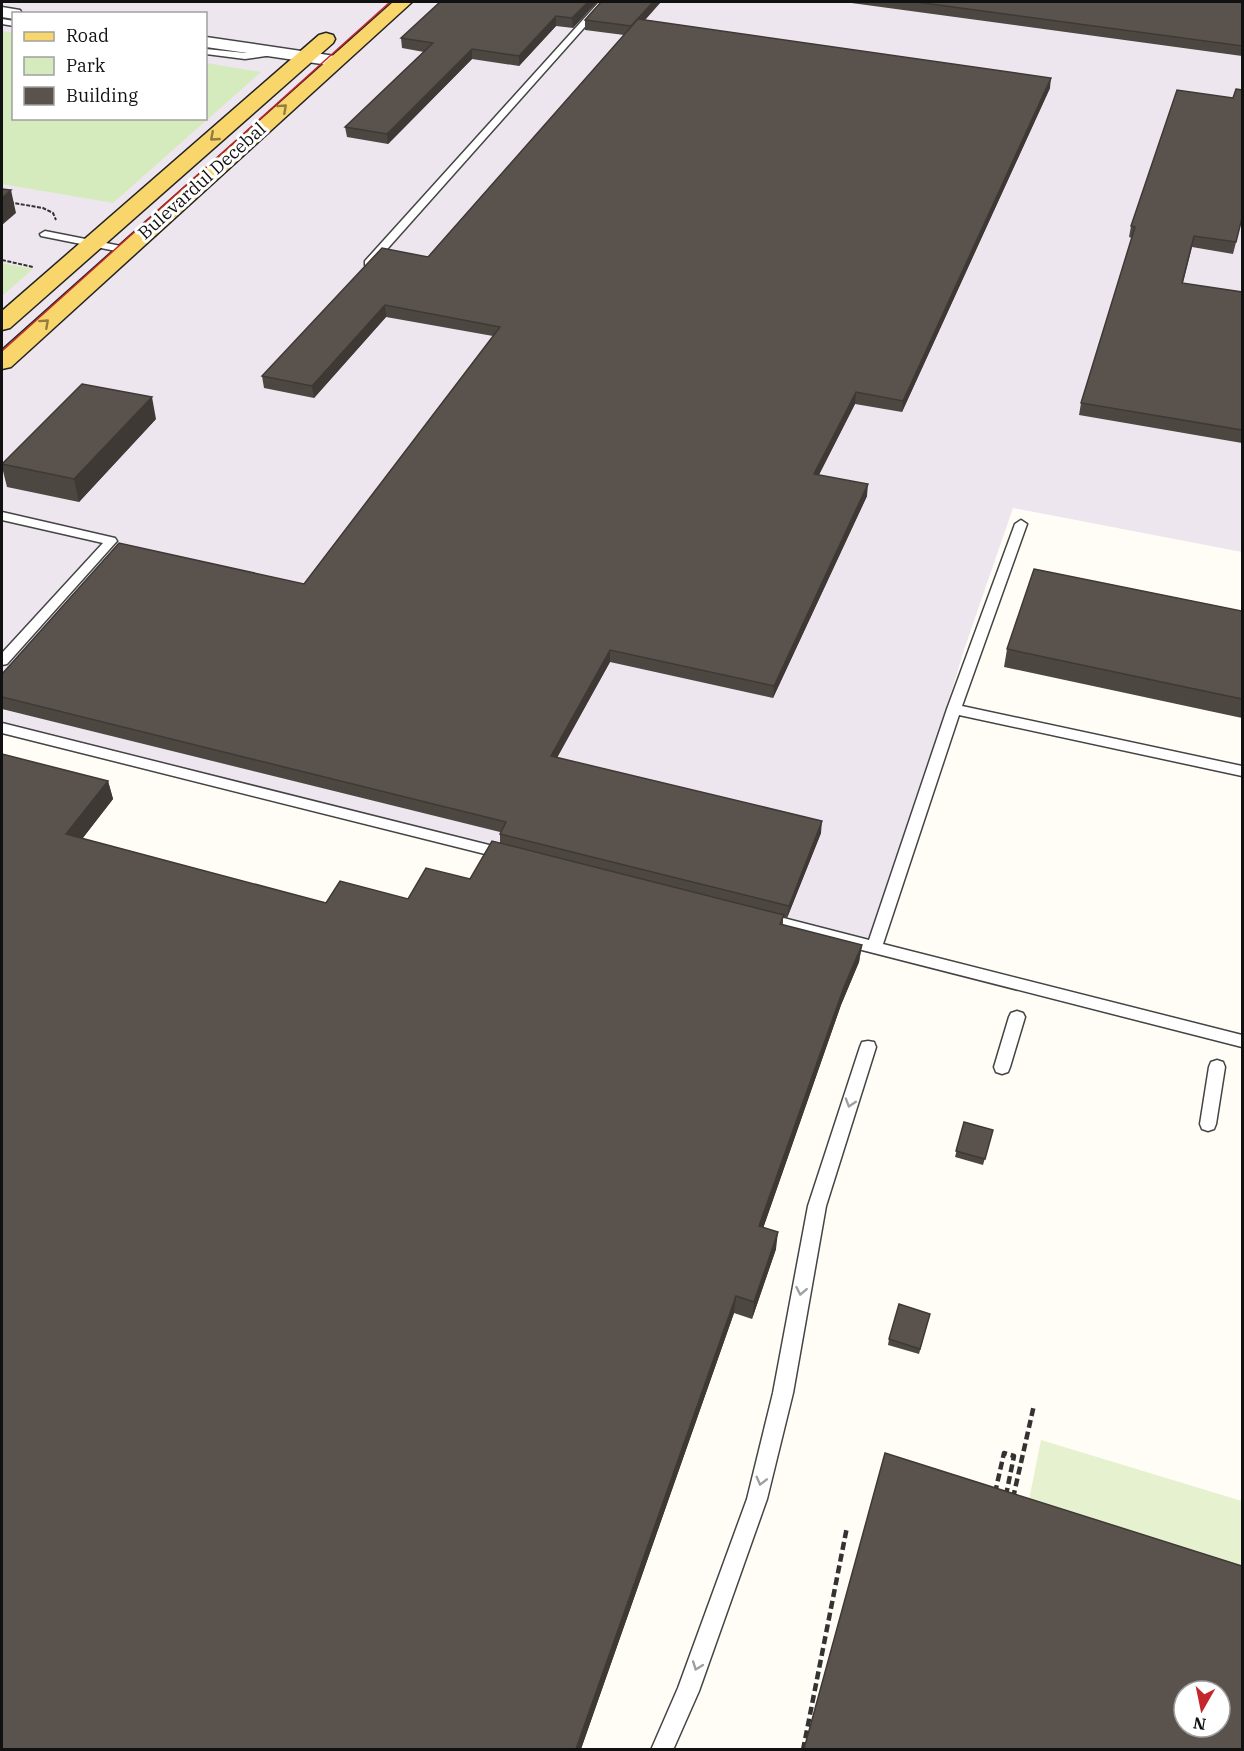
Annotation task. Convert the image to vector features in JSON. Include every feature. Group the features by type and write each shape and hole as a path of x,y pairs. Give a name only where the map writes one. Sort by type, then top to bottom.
{"main road":[{"name":"Bulevardul Decebal","path":"2,362 335,60 403,2"},
{"name":"Bulevardul Decebal","path":"2,323 341,25"}],"street":[{"path":"207,42 335,60"}],"lane":[{"path":"368,265 603,2"},
{"path":"207,52 245,56 276,52"},
{"path":"45,234 126,249"},
{"path":"2,516 111,541 2,661"},
{"path":"874,947 954,709 1021,524"},
{"path":"954,709 1242,771"},
{"path":"2,728 525,859"},
{"path":"746,915 1242,1041"},
{"path":"1002,1067 1017,1017"},
{"path":"662,1749 688,1691 757,1499 783,1393 817,1206 868,1047"},
{"path":"1208,1124 1216,1067"}],"path":[{"path":"6,190 2,201 43,208 53,213 57,224"},
{"path":"2,260 39,268"},
{"path":"993,1499 1004,1453 1014,1456 1005,1494 1013,1498 1034,1405"},
{"path":"803,1749 847,1527"}],"shaded area":[{"path":"2,2 1242,2 1242,552 1013,508 964,650 874,947 2,728"}],"green space":[{"path":"2,31 12,33 12,120 207,120 113,203 2,184"},
{"path":"207,63 261,72 207,120"},
{"path":"2,263 33,269 2,296"},
{"path":"1041,1440 1242,1501 1242,1578 1027,1510"}],"building":[{"path":"440,2 588,2 572,18 556,16 519,56 472,49 387,134 345,127 433,43 401,38"},
{"path":"601,2 653,2 631,26 585,20"},
{"path":"916,2 1242,2 1242,46"},
{"path":"638,19 1051,78 903,401 856,392 814,474 868,484 774,686 610,650 551,756 822,821 789,906 500,834 506,822 2,697 2,674 119,543 304,584 500,327 385,305 312,386 262,376 382,248 428,257"},
{"path":"1236,89 1242,90 1242,218 1236,242 1194,236 1182,283 1242,292 1242,430 1081,403 1135,227 1131,226 1177,90 1233,98"},
{"path":"2,189 11,190 2,198"},
{"path":"82,384 152,397 74,479 2,464"},
{"path":"1034,569 1242,611 1242,699 1007,649"},
{"path":"2,754 108,781 66,834 326,903 340,881 408,899 426,868 470,879 492,841 784,915 780,924 862,945 844,987 759,1226 778,1232 754,1302 736,1296 576,1749 2,1749"},
{"path":"964,1122 993,1130 985,1159 956,1151"},
{"path":"899,1304 930,1314 920,1349 889,1339"},
{"path":"885,1453 1242,1566 1242,1749 804,1749"}],"tram line":[{"path":"2,351 390,2"}]}
